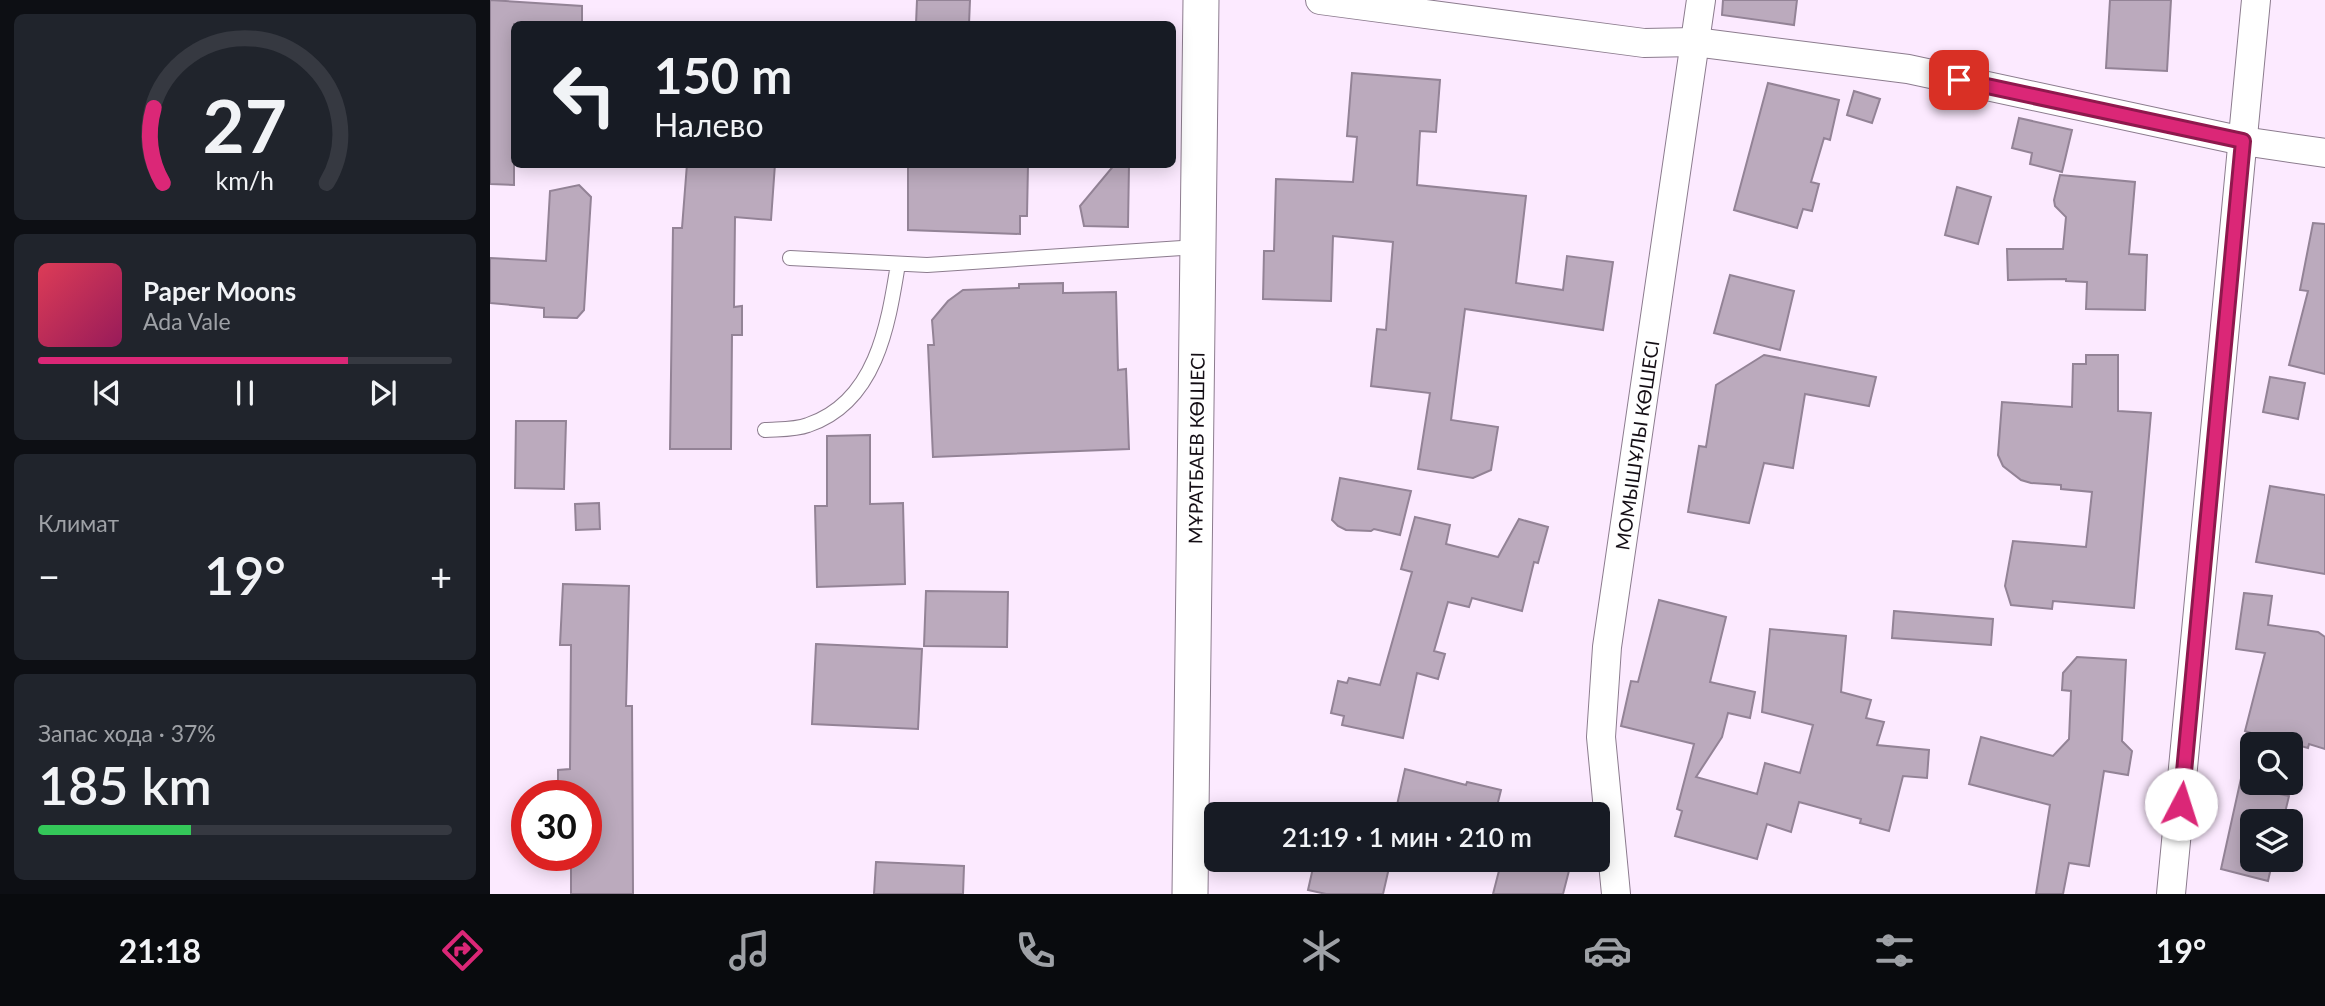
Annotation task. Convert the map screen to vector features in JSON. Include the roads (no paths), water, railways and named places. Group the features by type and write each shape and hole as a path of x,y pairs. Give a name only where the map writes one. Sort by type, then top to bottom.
{"street":[{"name":"МҰРАТБАЕВ КӨШЕСІ","path":"1190,894 1201,0"},
{"path":"1320,0 1644,43 1695,42 1908,69 2243,141 2325,153"},
{"name":"МОМЫШҰЛЫ КӨШЕСІ","path":"1616,894 1601,737 1607,647 1702,0"},
{"path":"2171,894 2256,0"}],"lane":[{"path":"790,258 940,264 1198,247"},
{"path":"765,430 806,426 830,415 852,396 873,368 889,320 898,264"}]}
